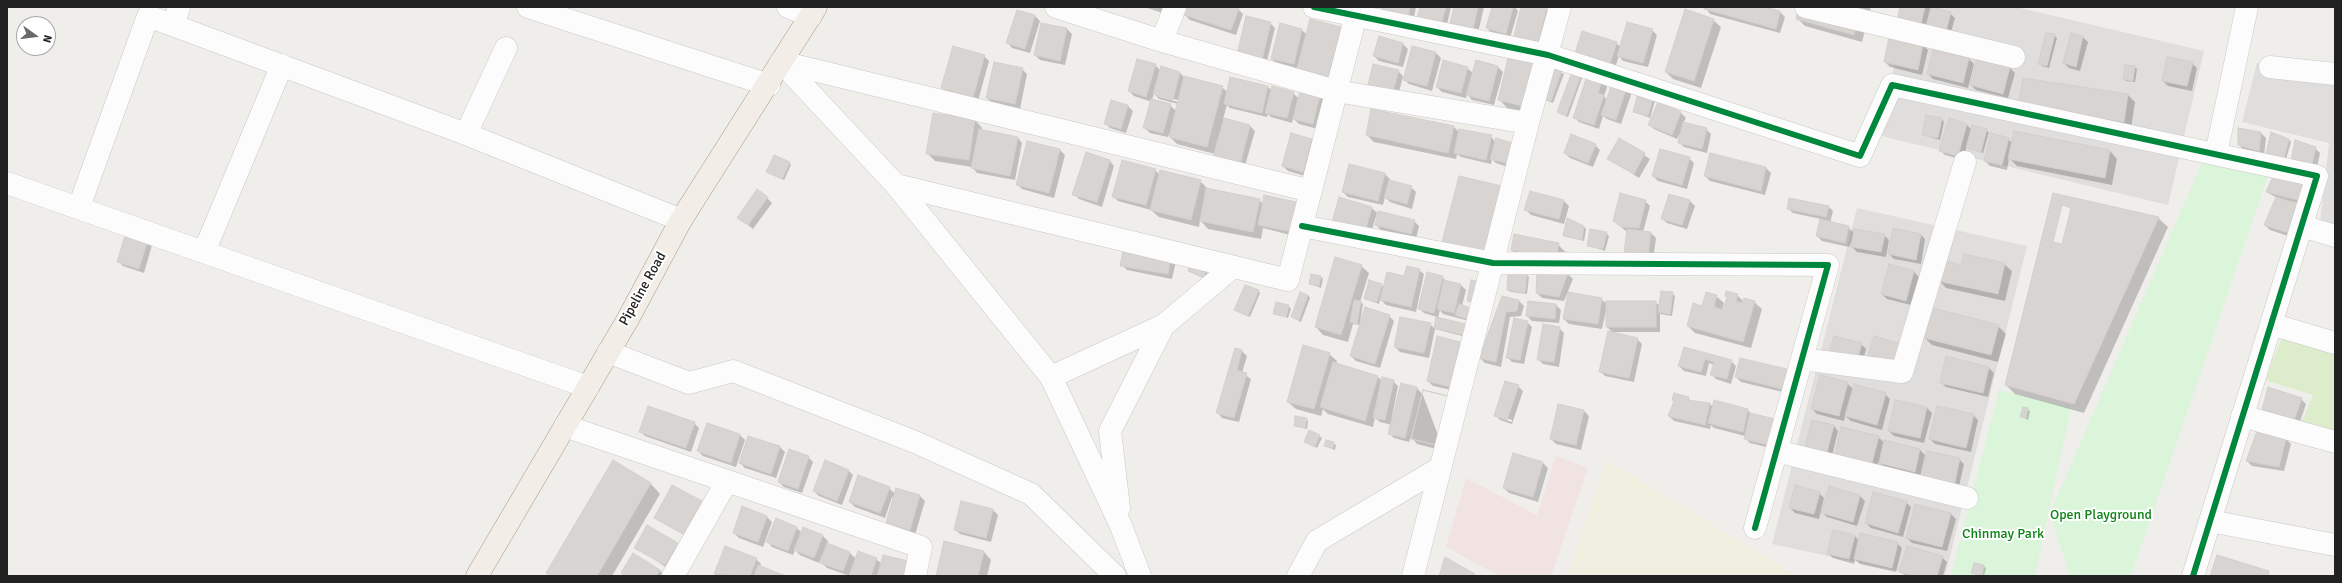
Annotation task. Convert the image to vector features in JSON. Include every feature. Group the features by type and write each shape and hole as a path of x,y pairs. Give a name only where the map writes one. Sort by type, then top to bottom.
{"main road":[{"name":"Pipeline Road","path":"477,576 588,387 681,220 769,85 814,11"}],"street":[{"path":"528,7 769,85"},
{"path":"788,7 814,11"},
{"path":"1056,7 1162,41 1336,91 1528,123"},
{"path":"1162,41 1175,7"},
{"path":"1314,7 1357,10 1548,55 1860,156 1892,85 2317,176 2192,576"},
{"path":"1413,576 1528,123 1560,7"},
{"path":"1806,7 2014,56"},
{"path":"2216,154 2246,7"},
{"path":"896,186 1288,280 1357,10"},
{"path":"79,207 148,16 176,16 282,65 466,134 681,220"},
{"path":"466,134 506,48"},
{"path":"782,62 1311,191"},
{"path":"782,62 896,186 1051,377 1121,526 1140,576"},
{"path":"204,252 282,65"},
{"path":"2270,67 2335,74"},
{"path":"1802,359 1902,372 1965,162"},
{"path":"7,183 79,207 588,387"},
{"path":"1302,226 1493,263 1828,265 1755,528"},
{"path":"2302,226 2335,236"},
{"path":"1051,377 1164,325 1233,267"},
{"path":"2271,324 2335,343"},
{"path":"1126,576 1110,431 1164,325"},
{"path":"608,352 689,383 733,371 915,442 1024,490 1031,494 1115,576"},
{"path":"2242,416 2335,442"},
{"path":"565,426 921,547 915,576"},
{"path":"1776,451 1967,498"},
{"path":"1298,576 1317,541 1440,468"},
{"path":"676,575 727,480"},
{"path":"2210,521 2335,545"}],"shaded area":[{"path":"1905,7 2016,7 2204,51 2168,205 1881,136"},
{"path":"2257,63 2335,72 2335,236 2319,231 2329,143 2242,122"},
{"name":"Chinmay Park","path":"1857,208 2027,246 1945,576 1921,576 1772,544"},
{"path":"1556,456 1588,468 1551,576 1499,576 1446,547 1466,478 1537,515"}],"green space":[{"name":"Open Playground","path":"2204,158 2269,173 2131,576 2070,576 2050,513"},
{"path":"2282,338 2335,352 2335,434 2301,424 2313,395 2265,380"},
{"name":"Chinmay Park","path":"1999,390 2071,408 2035,576 1951,576"},
{"path":"1606,460 1797,576 1567,576"}],"building":[{"path":"1186,7 1239,8 1231,30 1184,15"},
{"path":"1382,7 1410,7 1408,18 1381,11"},
{"path":"1420,7 1446,7 1441,24 1417,18"},
{"path":"1454,7 1478,7 1473,29 1450,23"},
{"path":"1492,7 1513,7 1506,34 1486,28"},
{"path":"1521,7 1547,7 1538,42 1514,36"},
{"path":"1704,7 1765,7 1780,11 1776,29 1704,9"},
{"path":"1799,7 1862,7 1854,35 1796,19"},
{"path":"1900,7 1925,7 1919,31 1896,25"},
{"path":"1931,7 1951,12 1945,35 1925,30"},
{"path":"1685,9 1714,19 1694,81 1665,72"},
{"path":"1017,10 1035,15 1025,49 1006,43"},
{"path":"1246,16 1271,22 1262,60 1237,55"},
{"path":"1310,19 1341,27 1328,76 1297,68"},
{"path":"1627,22 1653,29 1643,63 1617,56"},
{"path":"1041,23 1067,28 1060,61 1034,55"},
{"path":"1280,23 1302,29 1294,64 1271,59"},
{"path":"1582,31 1617,42 1610,64 1575,53"},
{"path":"2046,33 2055,34 2047,66 2038,64"},
{"path":"2071,33 2083,36 2076,67 2063,63"},
{"path":"1379,36 1403,43 1398,63 1373,56"},
{"path":"1889,37 1923,44 1918,70 1884,62"},
{"path":"953,46 985,55 973,97 941,88"},
{"path":"1412,46 1436,52 1427,86 1403,80"},
{"path":"1933,50 1969,58 1963,83 1927,74"},
{"path":"2167,57 2193,62 2187,86 2162,81"},
{"path":"1508,58 1536,64 1526,107 1498,100"},
{"path":"1977,58 2010,67 2003,94 1970,85"},
{"path":"1137,59 1156,64 1146,97 1128,91"},
{"path":"1443,60 1468,67 1461,93 1436,87"},
{"path":"1476,60 1498,66 1489,101 1466,95"},
{"path":"994,62 1023,68 1015,104 986,98"},
{"path":"1373,64 1399,70 1393,91 1368,85"},
{"path":"2125,65 2135,66 2133,81 2123,79"},
{"path":"1161,66 1180,72 1173,100 1153,94"},
{"path":"1551,66 1562,70 1551,101 1539,97"},
{"path":"1572,72 1581,75 1566,116 1557,112"},
{"path":"1184,76 1223,86 1207,147 1169,137"},
{"path":"1587,76 1602,81 1598,93 1604,95 1594,125 1573,118"},
{"path":"1230,77 1268,86 1262,113 1224,104"},
{"path":"2023,78 2128,94 2124,122 2018,106"},
{"path":"1613,81 1627,86 1616,120 1601,115"},
{"path":"1272,86 1294,92 1287,118 1265,113"},
{"path":"1300,90 1320,95 1313,124 1293,119"},
{"path":"1638,93 1653,98 1648,116 1633,112"},
{"path":"1151,99 1171,104 1163,133 1143,128"},
{"path":"1111,100 1128,105 1121,129 1104,124"},
{"path":"1658,102 1681,112 1672,135 1648,125"},
{"path":"1371,109 1454,126 1448,153 1366,135"},
{"path":"933,113 975,119 969,160 926,154"},
{"path":"1926,115 1942,118 1938,138 1922,135"},
{"path":"1224,118 1250,125 1240,165 1213,157"},
{"path":"1949,118 1967,124 1958,156 1939,151"},
{"path":"1683,122 1707,128 1702,149 1678,143"},
{"path":"1972,125 1987,129 1981,152 1966,148"},
{"path":"2238,128 2261,132 2259,151 2238,145"},
{"path":"979,129 1018,137 1010,176 971,168"},
{"path":"1459,129 1492,135 1486,160 1454,153"},
{"path":"2014,131 2110,150 2105,178 2008,159"},
{"path":"2271,132 2289,139 2284,158 2266,154"},
{"path":"1291,133 1312,139 1303,172 1282,166"},
{"path":"1991,133 2009,138 2002,165 1984,161"},
{"path":"1571,134 1596,144 1588,163 1564,153"},
{"path":"1496,138 1515,144 1510,164 1490,159"},
{"path":"1619,138 1645,153 1634,174 1607,159"},
{"path":"2295,140 2316,147 2311,168 2291,161"},
{"path":"1027,141 1060,149 1049,193 1016,185"},
{"path":"1660,149 1690,157 1682,185 1652,176"},
{"path":"1086,152 1110,160 1097,202 1072,195"},
{"path":"1710,153 1766,167 1761,191 1704,176"},
{"path":"774,155 790,162 782,179 766,172"},
{"path":"1122,160 1156,169 1146,205 1112,197"},
{"path":"1349,164 1385,173 1378,201 1342,192"},
{"path":"1160,170 1201,180 1191,220 1150,210"},
{"path":"2275,172 2309,181 2302,201 2266,192"},
{"path":"1459,176 1506,187 1490,256 1442,242"},
{"path":"1389,180 1412,186 1407,204 1384,198"},
{"path":"1206,188 1260,199 1253,232 1200,221"},
{"path":"757,189 768,197 748,225 737,218"},
{"path":"1530,191 1564,200 1559,219 1524,210"},
{"path":"1620,193 1646,200 1639,228 1622,227 1613,221"},
{"path":"2053,193 2159,217 2074,404 2005,385"},
{"path":"1669,194 1690,200 1682,225 1661,219"},
{"path":"1264,195 1300,203 1293,232 1258,225"},
{"path":"1339,197 1372,207 1365,232 1332,222"},
{"path":"2276,197 2301,205 2292,234 2264,225"},
{"path":"1789,198 1829,206 1826,217 1787,209"},
{"path":"2062,205 2071,208 2062,244 2053,242"},
{"path":"1378,211 1415,220 1411,234 1375,225"},
{"path":"1567,218 1584,226 1582,240 1563,236"},
{"path":"1820,219 1849,226 1845,243 1816,236"},
{"path":"1893,228 1921,234 1916,260 1888,254"},
{"path":"1590,229 1607,232 1603,249 1587,246"},
{"path":"1627,229 1651,232 1648,256 1624,253"},
{"path":"1854,229 1885,234 1881,252 1851,247"},
{"path":"126,232 148,239 139,269 117,262"},
{"path":"1514,234 1559,243 1556,259 1511,250"},
{"path":"1124,246 1171,255 1168,274 1120,266"},
{"path":"1964,254 2005,263 1998,294 1938,281 1942,260 1961,265"},
{"path":"1335,257 1362,265 1341,335 1315,327"},
{"path":"1190,264 1206,270 1204,278 1188,271"},
{"path":"1889,264 1914,271 1906,301 1881,294"},
{"path":"1407,266 1420,269 1411,307 1380,300 1387,272 1404,276"},
{"path":"1427,272 1443,276 1434,313 1418,309"},
{"path":"1537,273 1568,273 1559,297 1536,293"},
{"path":"1311,274 1321,276 1319,286 1309,284"},
{"path":"1508,274 1527,274 1525,293 1507,290"},
{"path":"1369,280 1382,284 1377,302 1364,299"},
{"path":"1444,280 1461,284 1454,313 1437,309"},
{"path":"1471,280 1483,282 1479,303 1467,301"},
{"path":"1245,285 1259,290 1248,316 1234,310"},
{"path":"1661,291 1673,292 1670,314 1658,312"},
{"path":"1726,291 1738,294 1736,301 1742,303 1744,298 1755,301 1743,342 1687,326 1693,303 1702,306 1706,292 1717,295 1714,307 1723,310 1727,297 1725,296"},
{"path":"1300,292 1308,295 1299,320 1291,317"},
{"path":"1568,292 1602,298 1598,324 1563,319"},
{"path":"1502,296 1519,300 1517,311 1506,312 1496,362 1479,358"},
{"path":"1354,300 1361,301 1357,324 1350,322"},
{"path":"1528,301 1556,304 1555,319 1526,316"},
{"path":"1606,301 1656,301 1656,327 1606,327"},
{"path":"1276,302 1289,305 1286,317 1273,314"},
{"path":"1459,304 1471,308 1467,319 1455,315"},
{"path":"1365,307 1390,315 1375,364 1350,356"},
{"path":"1932,308 1999,325 1991,355 1924,338"},
{"path":"1400,317 1431,323 1424,353 1394,347"},
{"path":"1436,317 1466,324 1464,335 1434,328"},
{"path":"1514,318 1528,321 1520,360 1506,358"},
{"path":"1543,324 1560,327 1554,362 1537,360"},
{"path":"1608,331 1638,338 1629,378 1599,372"},
{"path":"1437,336 1460,342 1451,387 1427,381"},
{"path":"1834,336 1862,343 1856,364 1828,356"},
{"path":"1874,336 1901,344 1893,370 1866,362"},
{"path":"1303,345 1330,353 1314,409 1287,402"},
{"path":"1684,347 1732,360 1727,379 1710,375 1714,362 1705,359 1701,372 1678,366"},
{"path":"1235,348 1242,350 1237,370 1247,373 1234,418 1216,413"},
{"path":"1946,356 1989,367 1983,393 1940,383"},
{"path":"1740,358 1787,369 1782,389 1735,377"},
{"path":"1333,362 1378,376 1365,421 1320,407"},
{"path":"1820,375 1848,382 1839,416 1811,409"},
{"path":"1382,377 1394,380 1385,420 1373,418"},
{"path":"1505,381 1519,385 1507,420 1494,416"},
{"path":"1401,383 1417,387 1405,438 1388,434"},
{"path":"1854,384 1886,393 1877,425 1845,416"},
{"path":"2268,387 2302,398 2293,423 2261,414"},
{"path":"1423,390 1452,397 1440,446 1411,439"},
{"path":"1423,390 1452,397 1440,446 1411,439"},
{"path":"1674,393 1689,397 1688,400 1710,403 1705,425 1668,416 1674,401 1672,400"},
{"path":"1714,400 1748,409 1743,432 1708,423"},
{"path":"1895,400 1927,407 1920,438 1888,431"},
{"path":"1558,404 1584,410 1576,445 1550,439"},
{"path":"648,406 695,422 686,448 639,432"},
{"path":"1937,406 1974,414 1966,448 1929,439"},
{"path":"2023,407 2028,408 2026,418 2020,417"},
{"path":"1750,413 1775,419 1769,445 1744,439"},
{"path":"1295,416 1307,418 1305,428 1294,426"},
{"path":"1812,420 1834,425 1826,456 1804,450"},
{"path":"707,423 740,434 731,463 697,451"},
{"path":"1841,427 1879,436 1872,463 1835,455"},
{"path":"1309,430 1320,435 1315,447 1304,442"},
{"path":"2257,431 2286,438 2279,467 2246,461"},
{"path":"748,436 780,446 771,474 739,463"},
{"path":"1326,440 1334,442 1333,448 1324,446"},
{"path":"1884,440 1920,449 1915,472 1879,463"},
{"path":"789,449 809,456 798,489 778,482"},
{"path":"1927,451 1960,458 1954,487 1921,479"},
{"path":"1513,453 1543,462 1533,497 1503,488"},
{"path":"613,460 651,483 597,576 552,576 546,573"},
{"path":"825,460 849,470 837,501 813,491"},
{"path":"858,475 890,487 880,513 849,502"},
{"path":"672,485 706,503 687,536 654,518"},
{"path":"1795,485 1820,492 1814,514 1789,508"},
{"path":"1829,486 1860,495 1853,522 1821,513"},
{"path":"896,488 920,495 910,530 886,523"},
{"path":"1873,492 1907,501 1898,533 1865,523"},
{"path":"961,501 993,509 986,538 954,530"},
{"path":"1915,504 1951,513 1942,547 1906,538"},
{"path":"742,506 767,516 758,542 733,533"},
{"path":"776,518 797,527 788,551 766,542"},
{"path":"647,525 678,543 665,565 634,548"},
{"path":"803,527 823,535 814,558 794,550"},
{"path":"1833,530 1855,535 1849,559 1827,554"},
{"path":"1860,533 1898,542 1892,568 1854,559"},
{"path":"944,541 984,551 978,576 936,576"},
{"path":"827,543 850,552 843,571 820,563"},
{"path":"725,546 757,558 750,576 714,574"},
{"path":"1907,546 1943,556 1937,576 1915,576 1899,572"},
{"path":"858,551 877,558 871,576 849,576"},
{"path":"633,553 660,570 656,576 625,576 621,573"},
{"path":"883,555 912,562 908,576 877,576"},
{"path":"2217,555 2269,571 2268,576 2210,576"},
{"path":"1445,557 1475,574 1474,576 1439,576"},
{"path":"1974,563 1984,565 1982,576 1971,573"},
{"path":"758,565 786,576 754,576"}],"cycle path":[{"path":"1314,7 1548,55 1860,156 1892,85 2317,176 2193,576"},
{"path":"1302,226 1493,263 1828,265 1755,528"}]}
